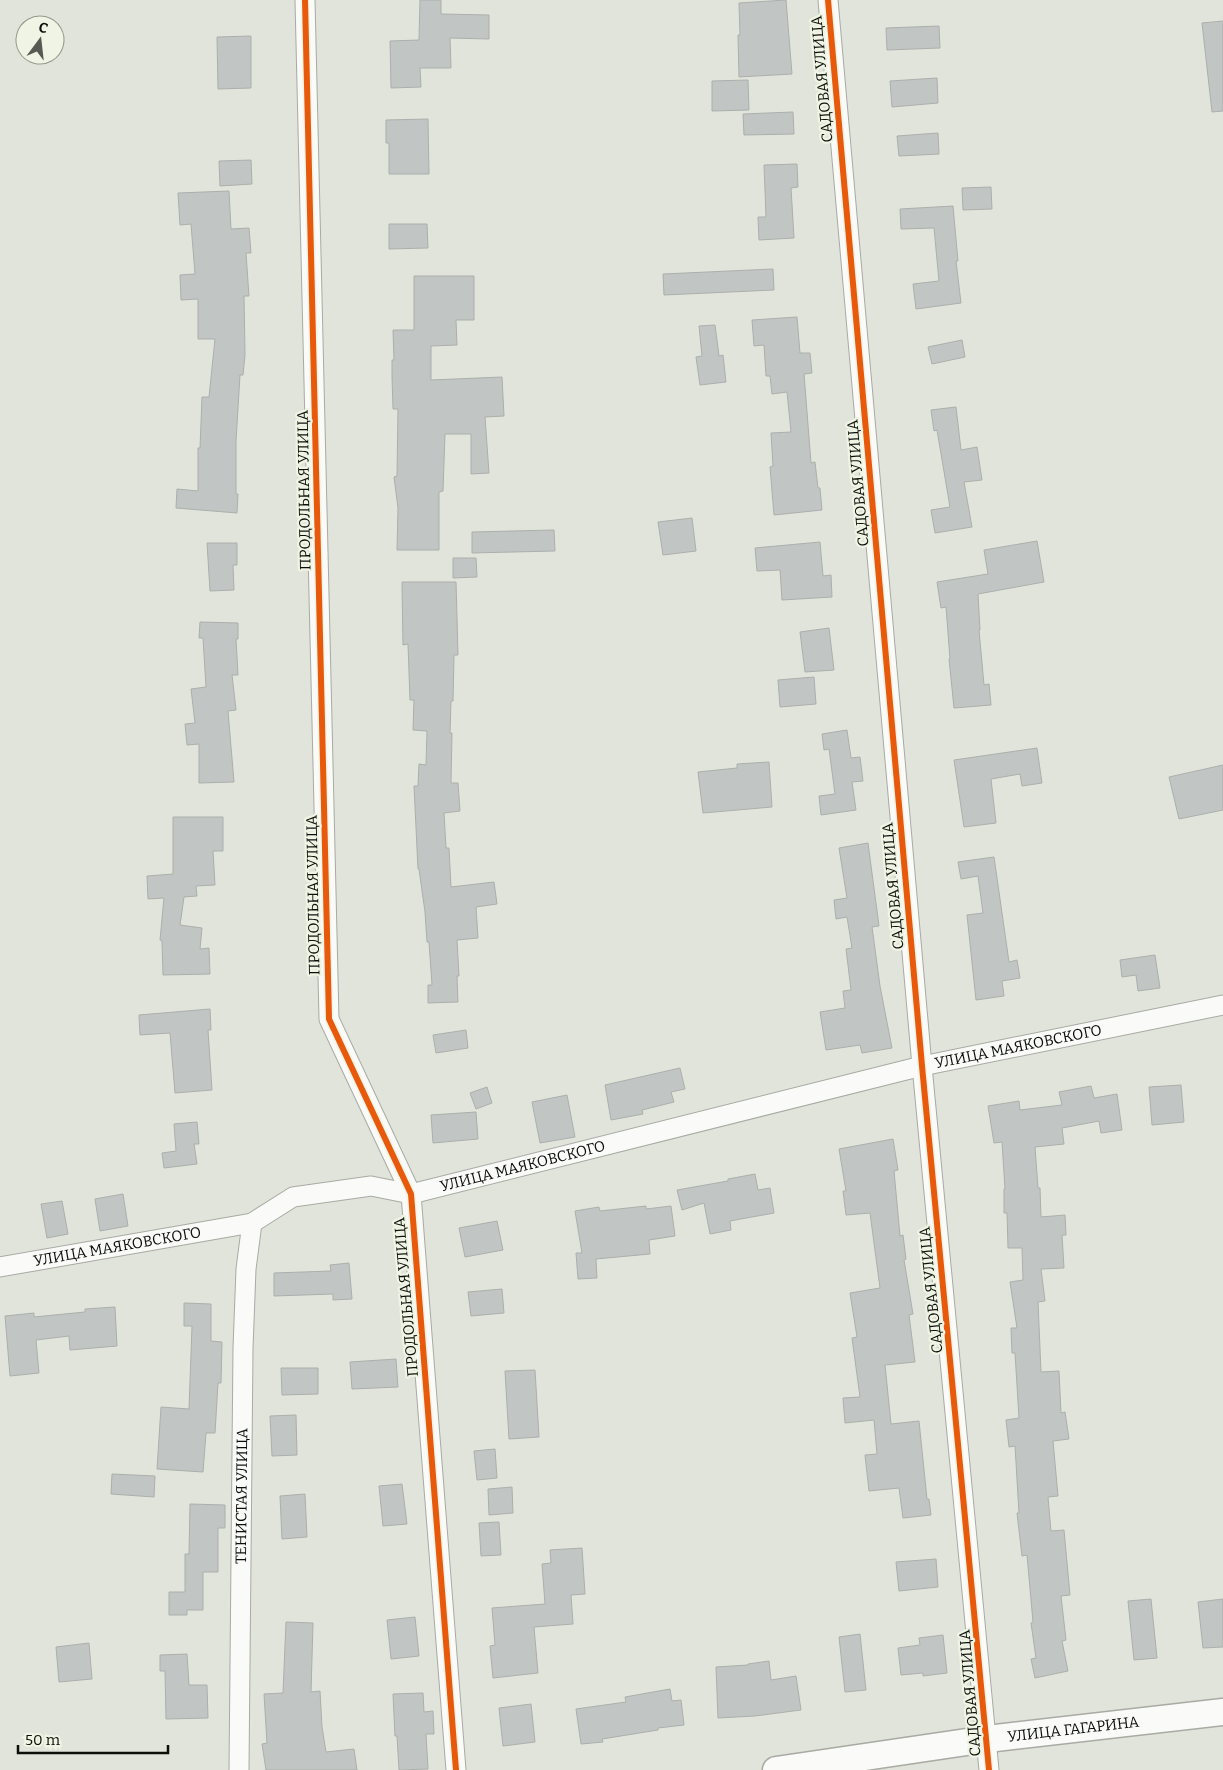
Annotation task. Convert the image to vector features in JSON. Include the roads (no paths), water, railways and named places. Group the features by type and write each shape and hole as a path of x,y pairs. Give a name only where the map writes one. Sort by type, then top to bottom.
{"main road":[{"name":"УЛИЦА ГАГАРИНА","path":"776,1770 987,1739 1223,1712"}],"street":[{"name":"ПРОДОЛЬНАЯ УЛИЦА","path":"305,0 329,1019 410,1194 456,1770"},
{"name":"САДОВАЯ УЛИЦА","path":"828,0 922,1066 989,1770"},
{"name":"УЛИЦА МАЯКОВСКОГО","path":"0,1267 252,1223 293,1197 371,1186 410,1194 922,1066 1223,1005"},
{"name":"ТЕНИСТАЯ УЛИЦА","path":"239,1770 243,1348 246,1269 252,1223"}]}
